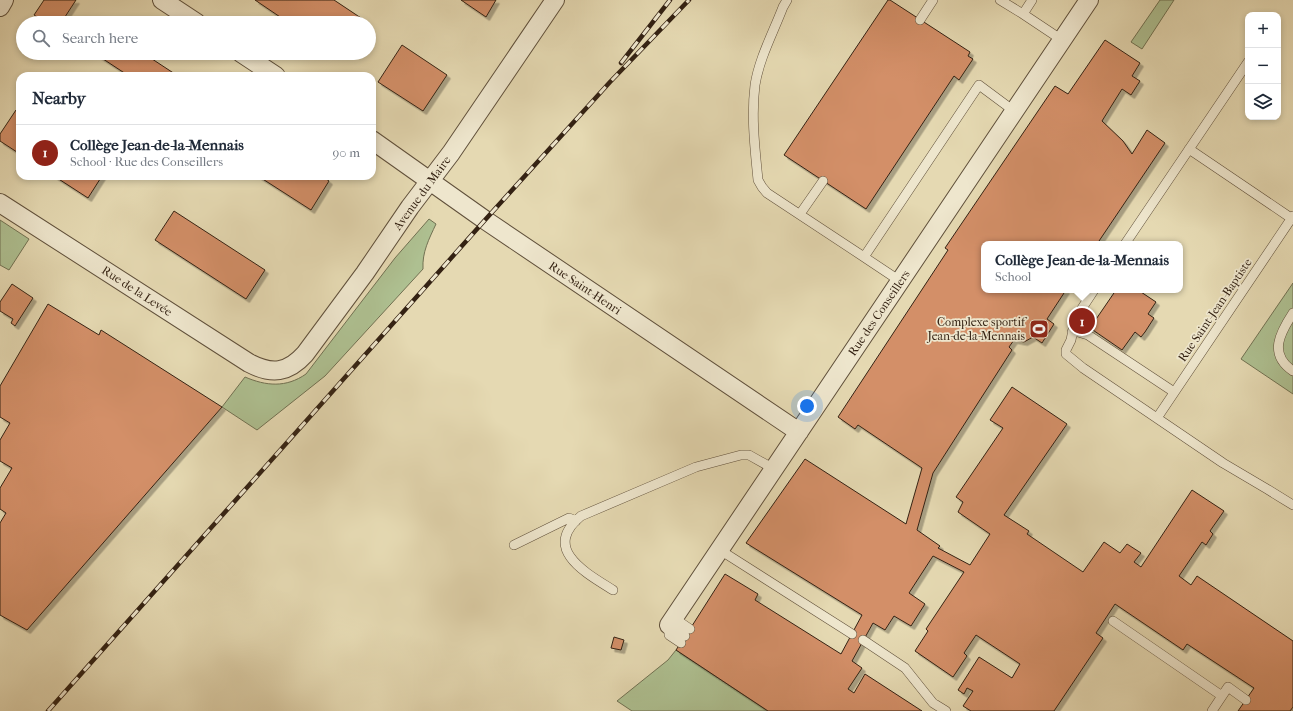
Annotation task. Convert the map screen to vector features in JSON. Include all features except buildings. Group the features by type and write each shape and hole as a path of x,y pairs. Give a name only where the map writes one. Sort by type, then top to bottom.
{"street":[{"path":"0,7 4,0"},
{"path":"162,0 186,16"},
{"name":"Avenue du Maire","path":"276,371 281,371 293,366 305,354 365,273 410,207 451,153 555,0"},
{"name":"Rue des Conseillers","path":"672,622 1088,0"},
{"path":"252,60 270,72"},
{"name":"Rue Saint-Henri","path":"376,143 557,269 799,432"},
{"name":"Rue de la Levée","path":"0,203 250,363 257,367 276,371"}],"lane":[{"path":"787,0 762,59 755,84 753,116 758,180 767,193 900,281"},
{"path":"920,20 933,0"},
{"path":"1000,0 1062,40"},
{"path":"1023,14 1032,0"},
{"path":"1127,241 1245,66"},
{"path":"864,257 979,86 1014,111"},
{"path":"1189,149 1292,217"},
{"path":"800,214 823,181"},
{"name":"Rue Saint-Jean-Baptiste","path":"1158,418 1292,217"},
{"path":"1092,293 1075,319 1071,340 1066,350 1066,354 1083,368 1223,463 1267,488 1293,505"},
{"path":"1293,313 1283,328 1279,340 1281,359 1286,367 1293,371"},
{"path":"1072,332 1088,335 1174,392"},
{"path":"613,590 581,569 569,557 566,540 568,532 576,520 581,516 696,467 741,455 750,455 774,469"},
{"path":"514,545 569,518 576,520"},
{"path":"720,550 852,634"},
{"path":"1113,620 1222,696"},
{"path":"672,622 686,636 668,636 672,622"},
{"path":"863,640 905,668 934,703 946,711"},
{"path":"1212,711 1228,687 1246,700"}],"green space":[{"path":"1160,0 1174,0 1142,49 1131,42"},
{"path":"429,219 436,224 425,251 423,269 325,376 257,430 222,407 245,377 268,384 276,384 291,382 306,374 395,258"},
{"path":"0,220 29,239 9,270 0,265"},
{"path":"1293,283 1293,394 1241,359"},
{"path":"676,650 768,711 632,711 617,701 668,660"}],"railway":[{"path":"621,63 670,0"},
{"path":"48,711 485,220 610,82 689,0"}],"place":[{"name":"Collège Jean-de-la-Mennais","path":"1082,321"},
{"name":"Complexe sportif Jean-de-la-Mennais","path":"1039,329"}]}
